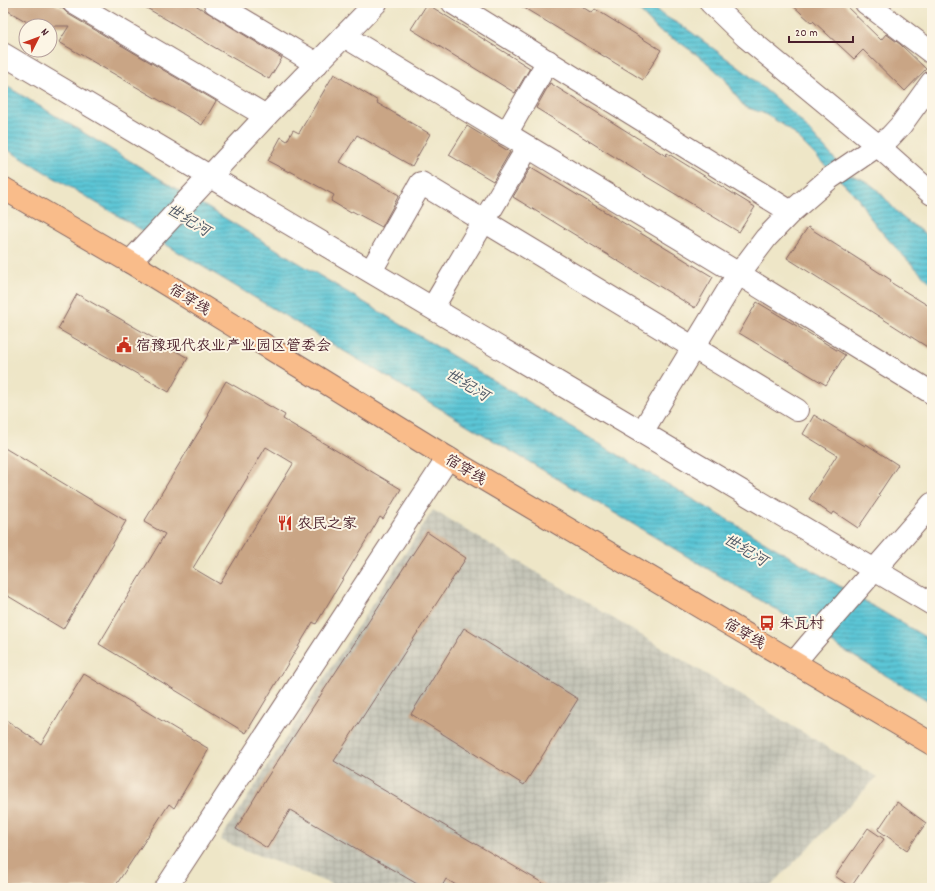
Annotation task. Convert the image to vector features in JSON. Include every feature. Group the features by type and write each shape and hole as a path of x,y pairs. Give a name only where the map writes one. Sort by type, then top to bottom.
{"main road":[{"name":"宿穿线","path":"3,188 130,262 448,458 932,744"}],"street":[{"path":"74,3 266,116"},
{"path":"215,3 317,64"},
{"path":"130,262 266,116 376,3"},
{"path":"453,3 791,212"},
{"path":"711,3 746,37 877,145 932,194"},
{"path":"866,3 932,53"},
{"path":"344,36 739,274 932,393"},
{"path":"3,54 207,181 371,271 642,432 872,573 932,604"},
{"path":"506,134 548,61"},
{"path":"642,432 739,274 766,238 791,212 830,178 890,136 901,125 932,82"},
{"path":"433,308 528,147"},
{"path":"371,271 421,183 797,410"},
{"path":"166,888 448,458"},
{"path":"794,662 932,504"}],"shaded area":[{"path":"433,510 877,777 769,888 341,888 220,840"}],"water":[{"path":"632,3 651,3 661,14 687,29 745,72 796,116 849,175 859,178 873,186 902,217 928,236 932,240 932,284 907,260 883,233 855,196 791,131 763,113 745,107 725,79 703,59 679,42 659,31"},
{"name":"世纪河","path":"3,84 519,396 932,641 932,703 3,147"}],"building":[{"path":"3,3 53,3 68,14 216,101 202,125 59,42 69,26 58,26 58,18 20,18 3,8"},
{"path":"138,3 192,3 282,58 269,79"},
{"path":"516,3 576,3 592,13 595,9 661,50 643,80"},
{"path":"790,3 843,3 881,40 886,34 900,44 926,69 905,91 863,50 854,59 813,21 812,23"},
{"path":"427,4 530,68 515,93 411,29"},
{"path":"334,74 378,101 377,103 430,134 412,166 357,135 340,162 399,195 382,227 352,211 351,213 331,201 334,195 268,161 281,137 287,141 293,130 299,133"},
{"path":"550,83 666,156 667,153 755,207 739,232 536,108"},
{"path":"467,126 510,152 493,181 449,155"},
{"path":"531,167 713,277 695,308 513,197"},
{"path":"808,227 891,280 890,282 932,308 932,350 787,258"},
{"path":"77,294 188,358 169,392 58,329"},
{"path":"757,302 845,355 826,385 739,333"},
{"path":"226,381 285,415 283,419 401,489 383,519 380,517 316,624 313,622 246,733 99,644 165,534 144,522 209,415 207,414","holes":["266,447 293,463 220,584 193,568"]},
{"path":"814,415 865,446 866,444 898,465 878,495 880,496 858,528 834,512 832,515 809,499 837,455 803,434"},
{"path":"3,447 126,521 63,629 3,593"},
{"path":"427,532 466,558 334,761 551,888 461,888 446,879 441,888 424,888 290,810 267,848 236,829 266,779"},
{"path":"464,628 578,699 524,785 411,714"},
{"path":"84,674 209,749 174,808 169,804 114,888 3,888 3,718 41,744"},
{"path":"897,802 926,823 907,850 878,830"},
{"path":"868,828 884,839 851,887 835,876"}],"place":[{"name":"宿豫现代农业产业园区管委会","path":"124,345"},
{"name":"农民之家","path":"285,523"},
{"name":"朱瓦村","path":"767,623"}]}
